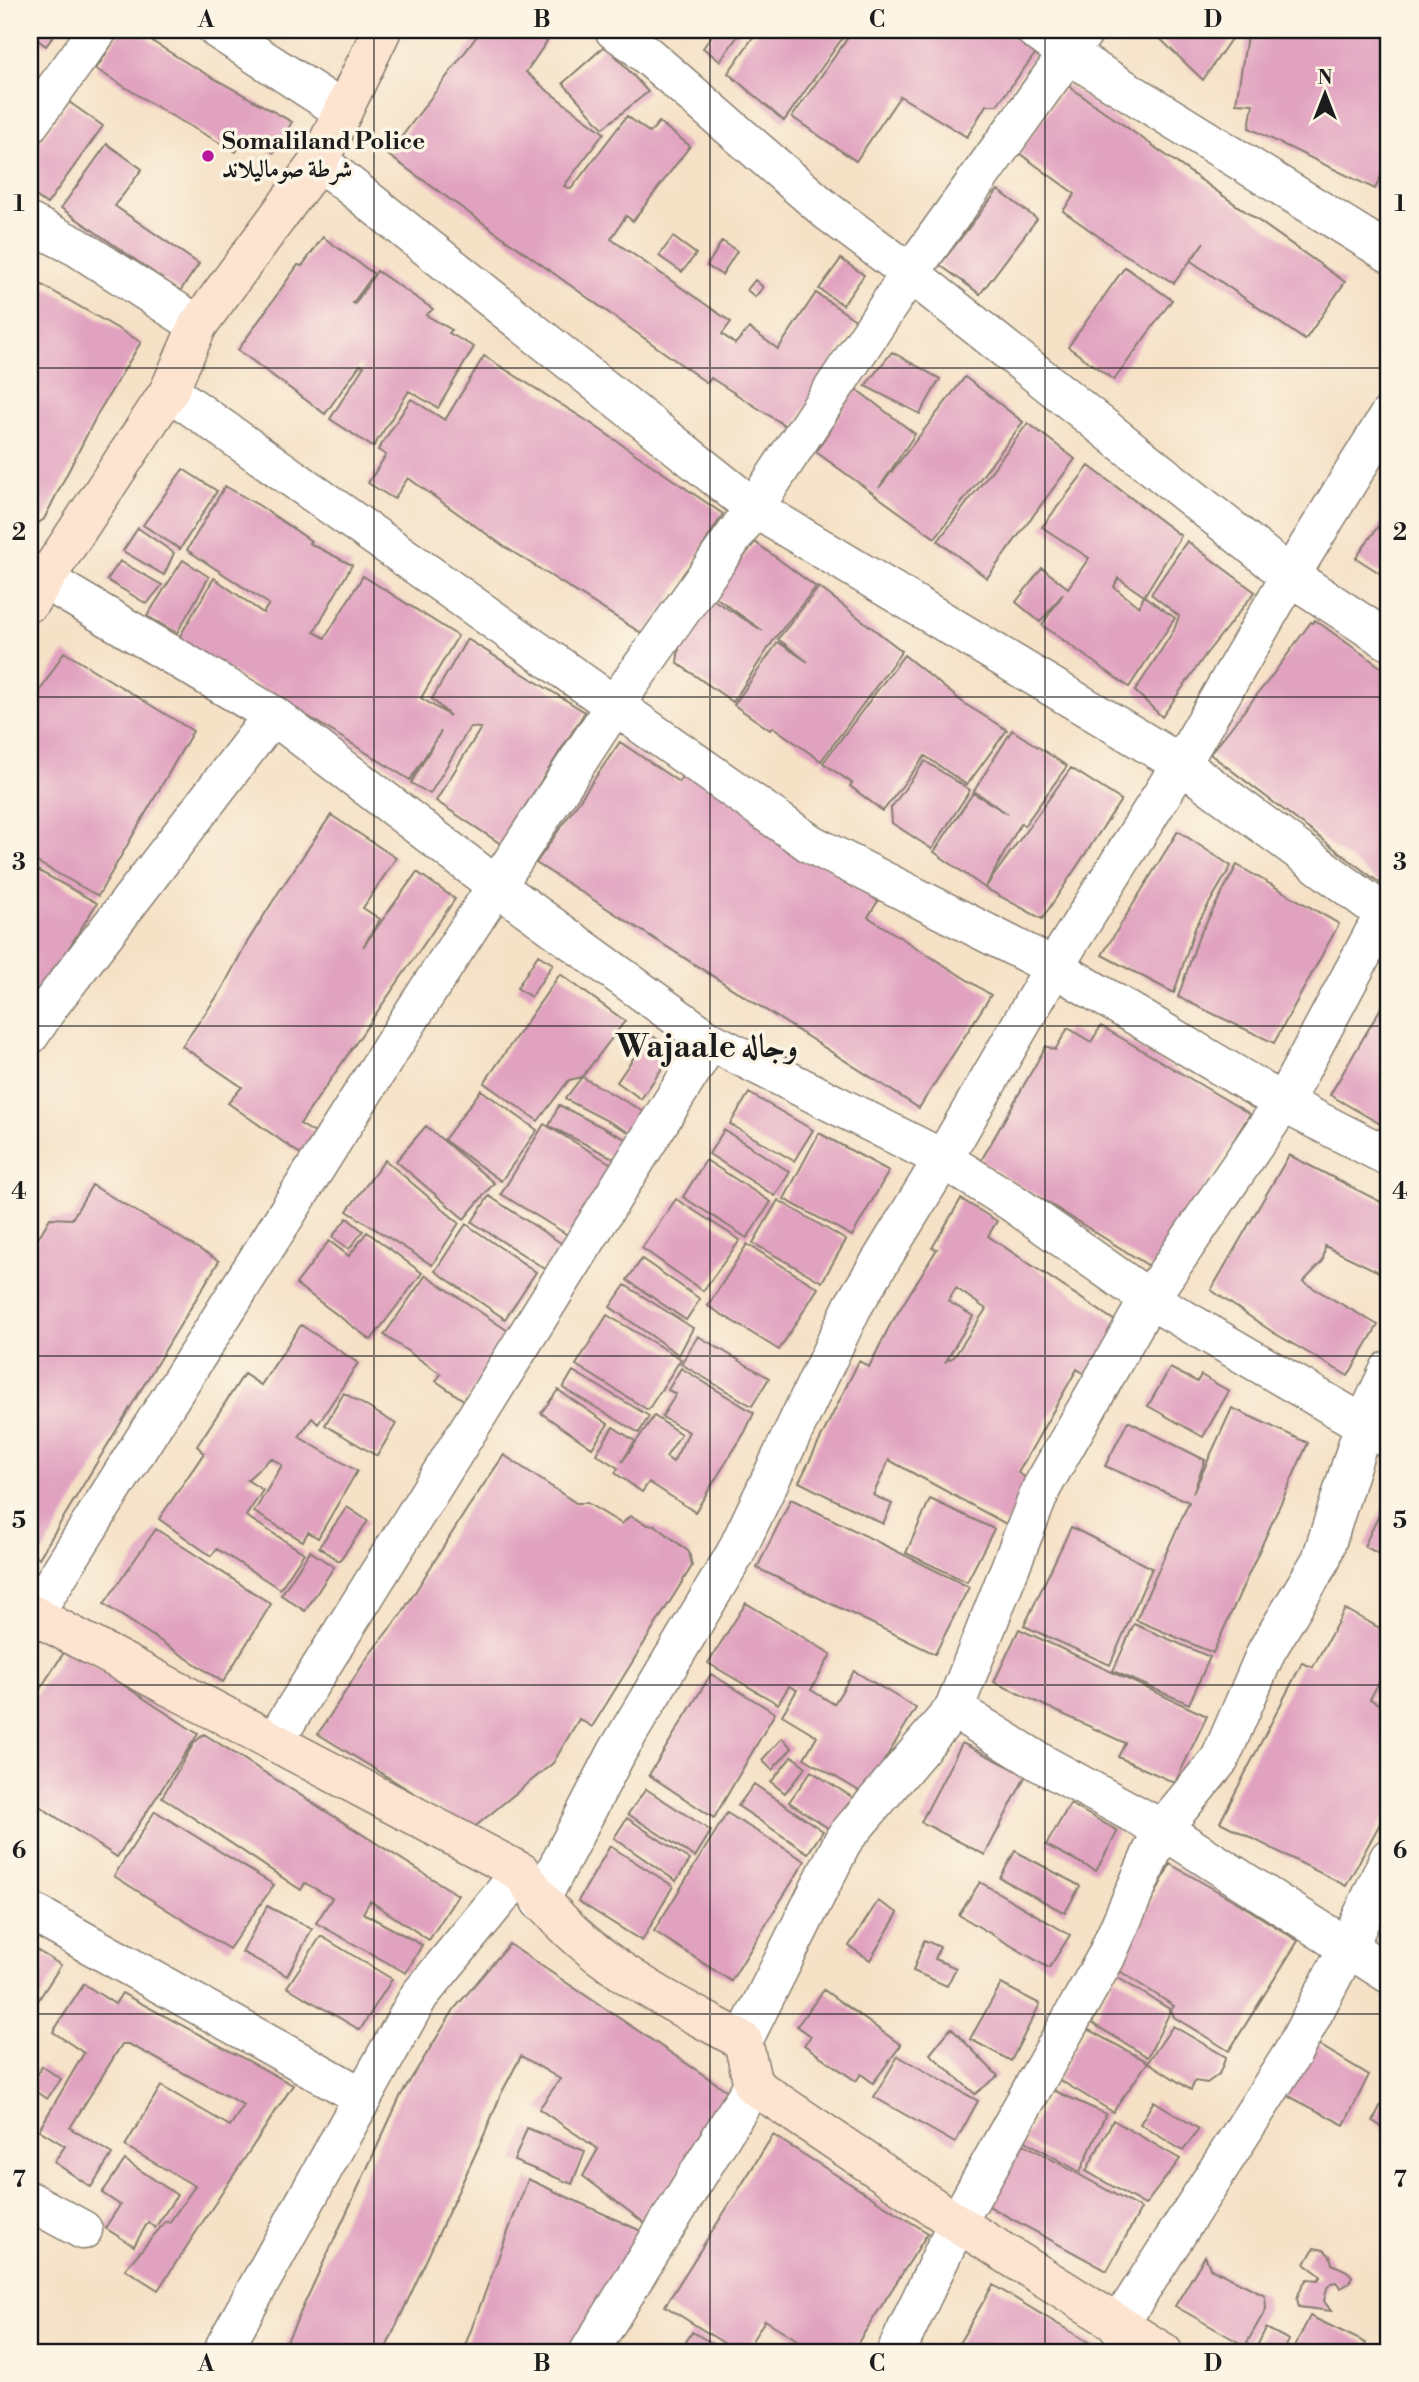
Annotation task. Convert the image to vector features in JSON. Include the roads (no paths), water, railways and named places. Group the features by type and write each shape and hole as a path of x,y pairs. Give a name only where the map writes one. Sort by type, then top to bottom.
{"street":[{"path":"30,123 98,30"},
{"path":"218,30 343,111"},
{"path":"382,30 319,161 198,325 169,391 35,584 273,715 498,887 710,1041 943,1159 1013,1203 1149,1299 1376,1431"},
{"path":"614,30 634,44 827,211 910,273 1290,576 1389,641"},
{"path":"1035,30 1076,42 1389,253"},
{"path":"743,2041 638,1984 575,1937 530,1886 274,1742 31,1616 414,1012 614,706 754,508 910,273 1076,42"},
{"path":"319,161 754,508 1181,764 1387,915 1283,1103 1149,1299 1042,1487 954,1709 844,1839 743,2041 753,2085 957,2223 1163,2352"},
{"path":"30,223 77,247 198,325"},
{"path":"169,391 811,844 1054,967 1283,1103 1389,1157"},
{"path":"227,2352 225,2346 419,1996 530,1886 617,1752 735,1554 853,1306 943,1159 1054,967 1181,764 1290,576 1389,415"},
{"path":"30,1035 50,1005 273,715"},
{"path":"274,1742 710,1041"},
{"path":"896,2352 957,2223 1106,1957 1162,1829 1220,1759 1267,1650 1321,1560 1376,1431 1389,1370"},
{"path":"954,1709 1041,1763 1162,1829 1389,1974"},
{"path":"1118,2326 1292,2054 1348,1947 1389,1858"},
{"path":"30,1911 363,2097"},
{"path":"589,2352 753,2085"},
{"path":"30,2201 83,2230"}],"place":[{"name":"Somaliland Police شرطة صوماليلاند","path":"208,156"}],"district":[{"name":"Wajaale وجاله","path":"707,1047"}]}
